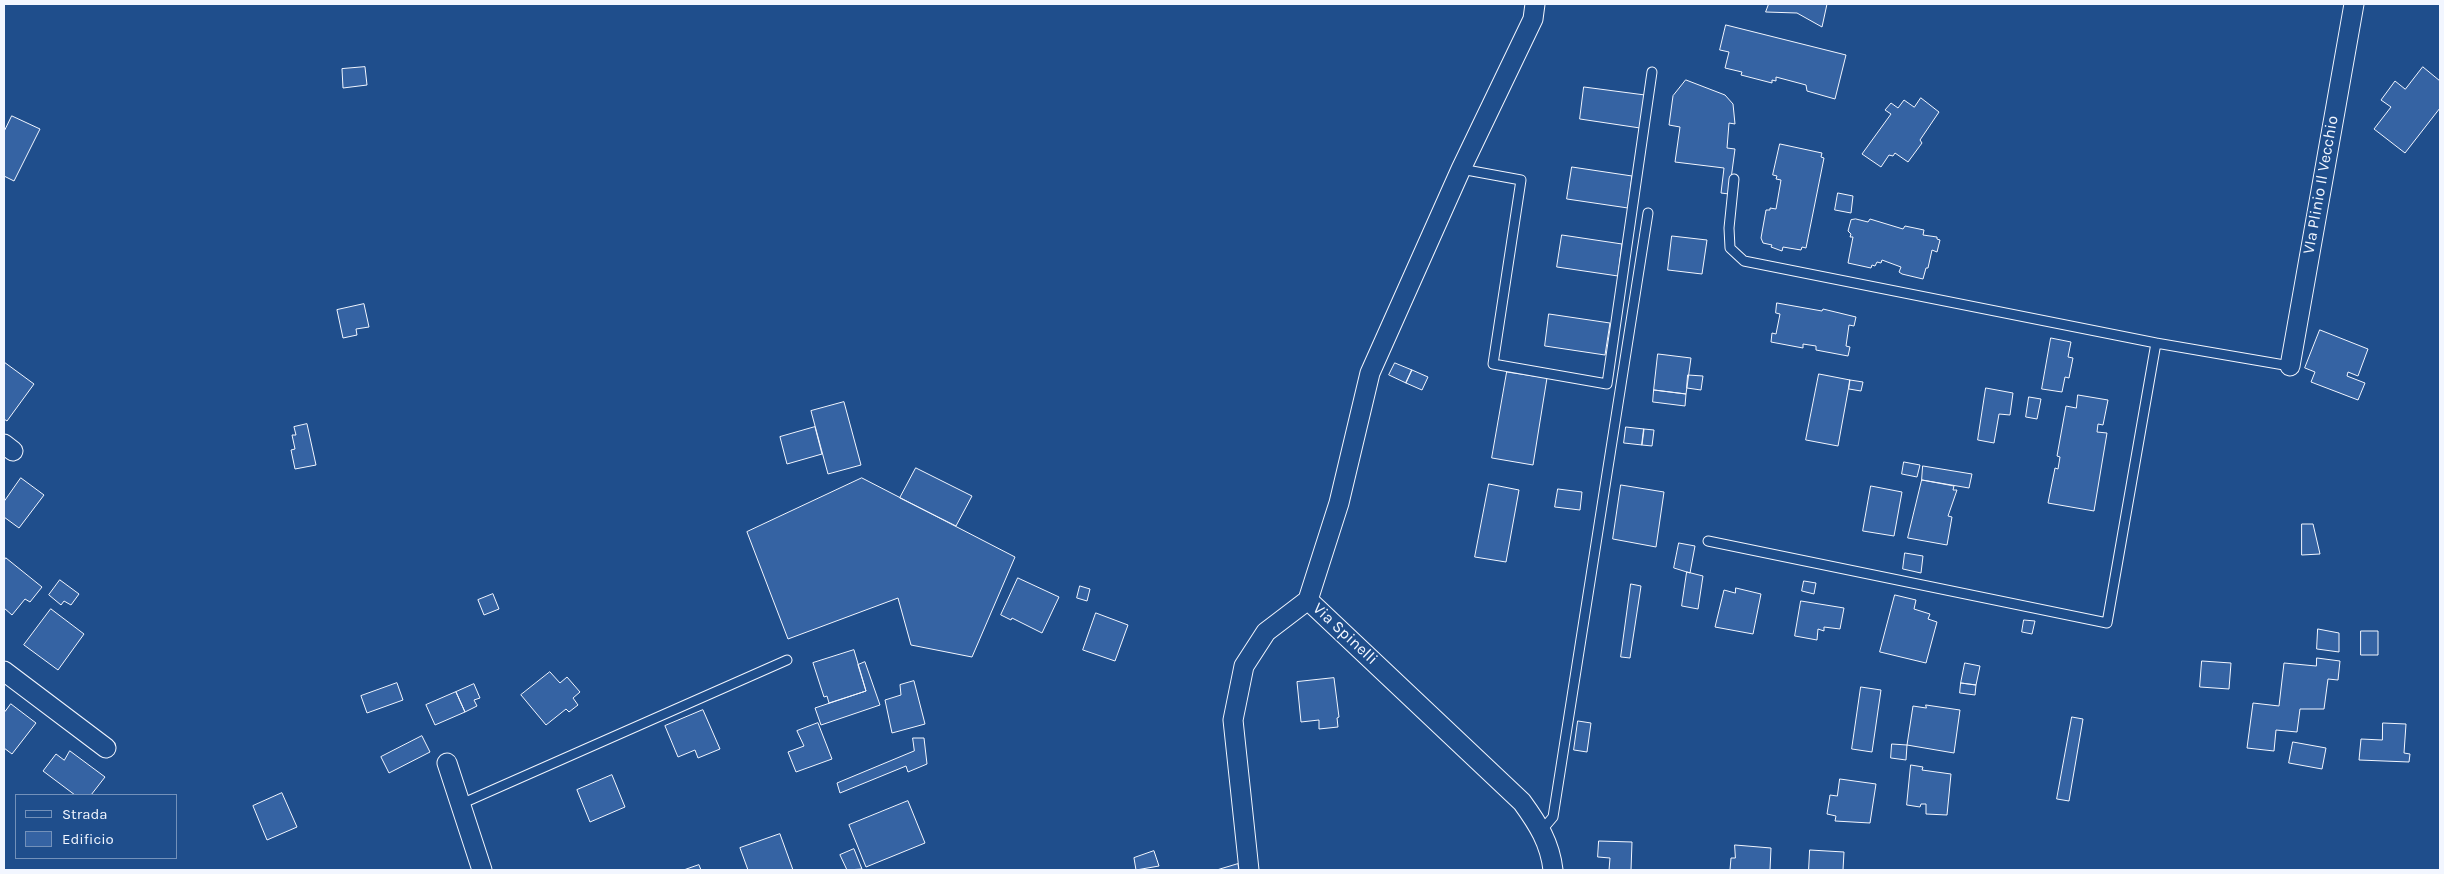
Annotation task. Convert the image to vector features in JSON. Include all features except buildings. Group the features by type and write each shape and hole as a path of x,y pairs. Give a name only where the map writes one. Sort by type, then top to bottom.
{"street":[{"path":"1308,600 1339,503 1370,373 1461,169 1533,19 1535,4"},
{"name":"VIa Plinio Il Vecchio","path":"2290,366 2354,4"},
{"name":"Via Spinelli","path":"1249,870 1233,720 1244,666 1266,632 1308,600 1522,802 1542,830 1552,855 1553,870"},
{"path":"4,671 106,748"},
{"path":"447,763 482,870"}],"lane":[{"path":"1461,169 1522,180 1493,364 1608,384 1652,72"},
{"path":"1734,179 1729,228 1730,248 1744,262 2156,343 2290,366"},
{"path":"1542,830 1553,817 1648,212"},
{"path":"1708,541 2107,623 2156,343"},
{"path":"461,804 787,660"}]}
